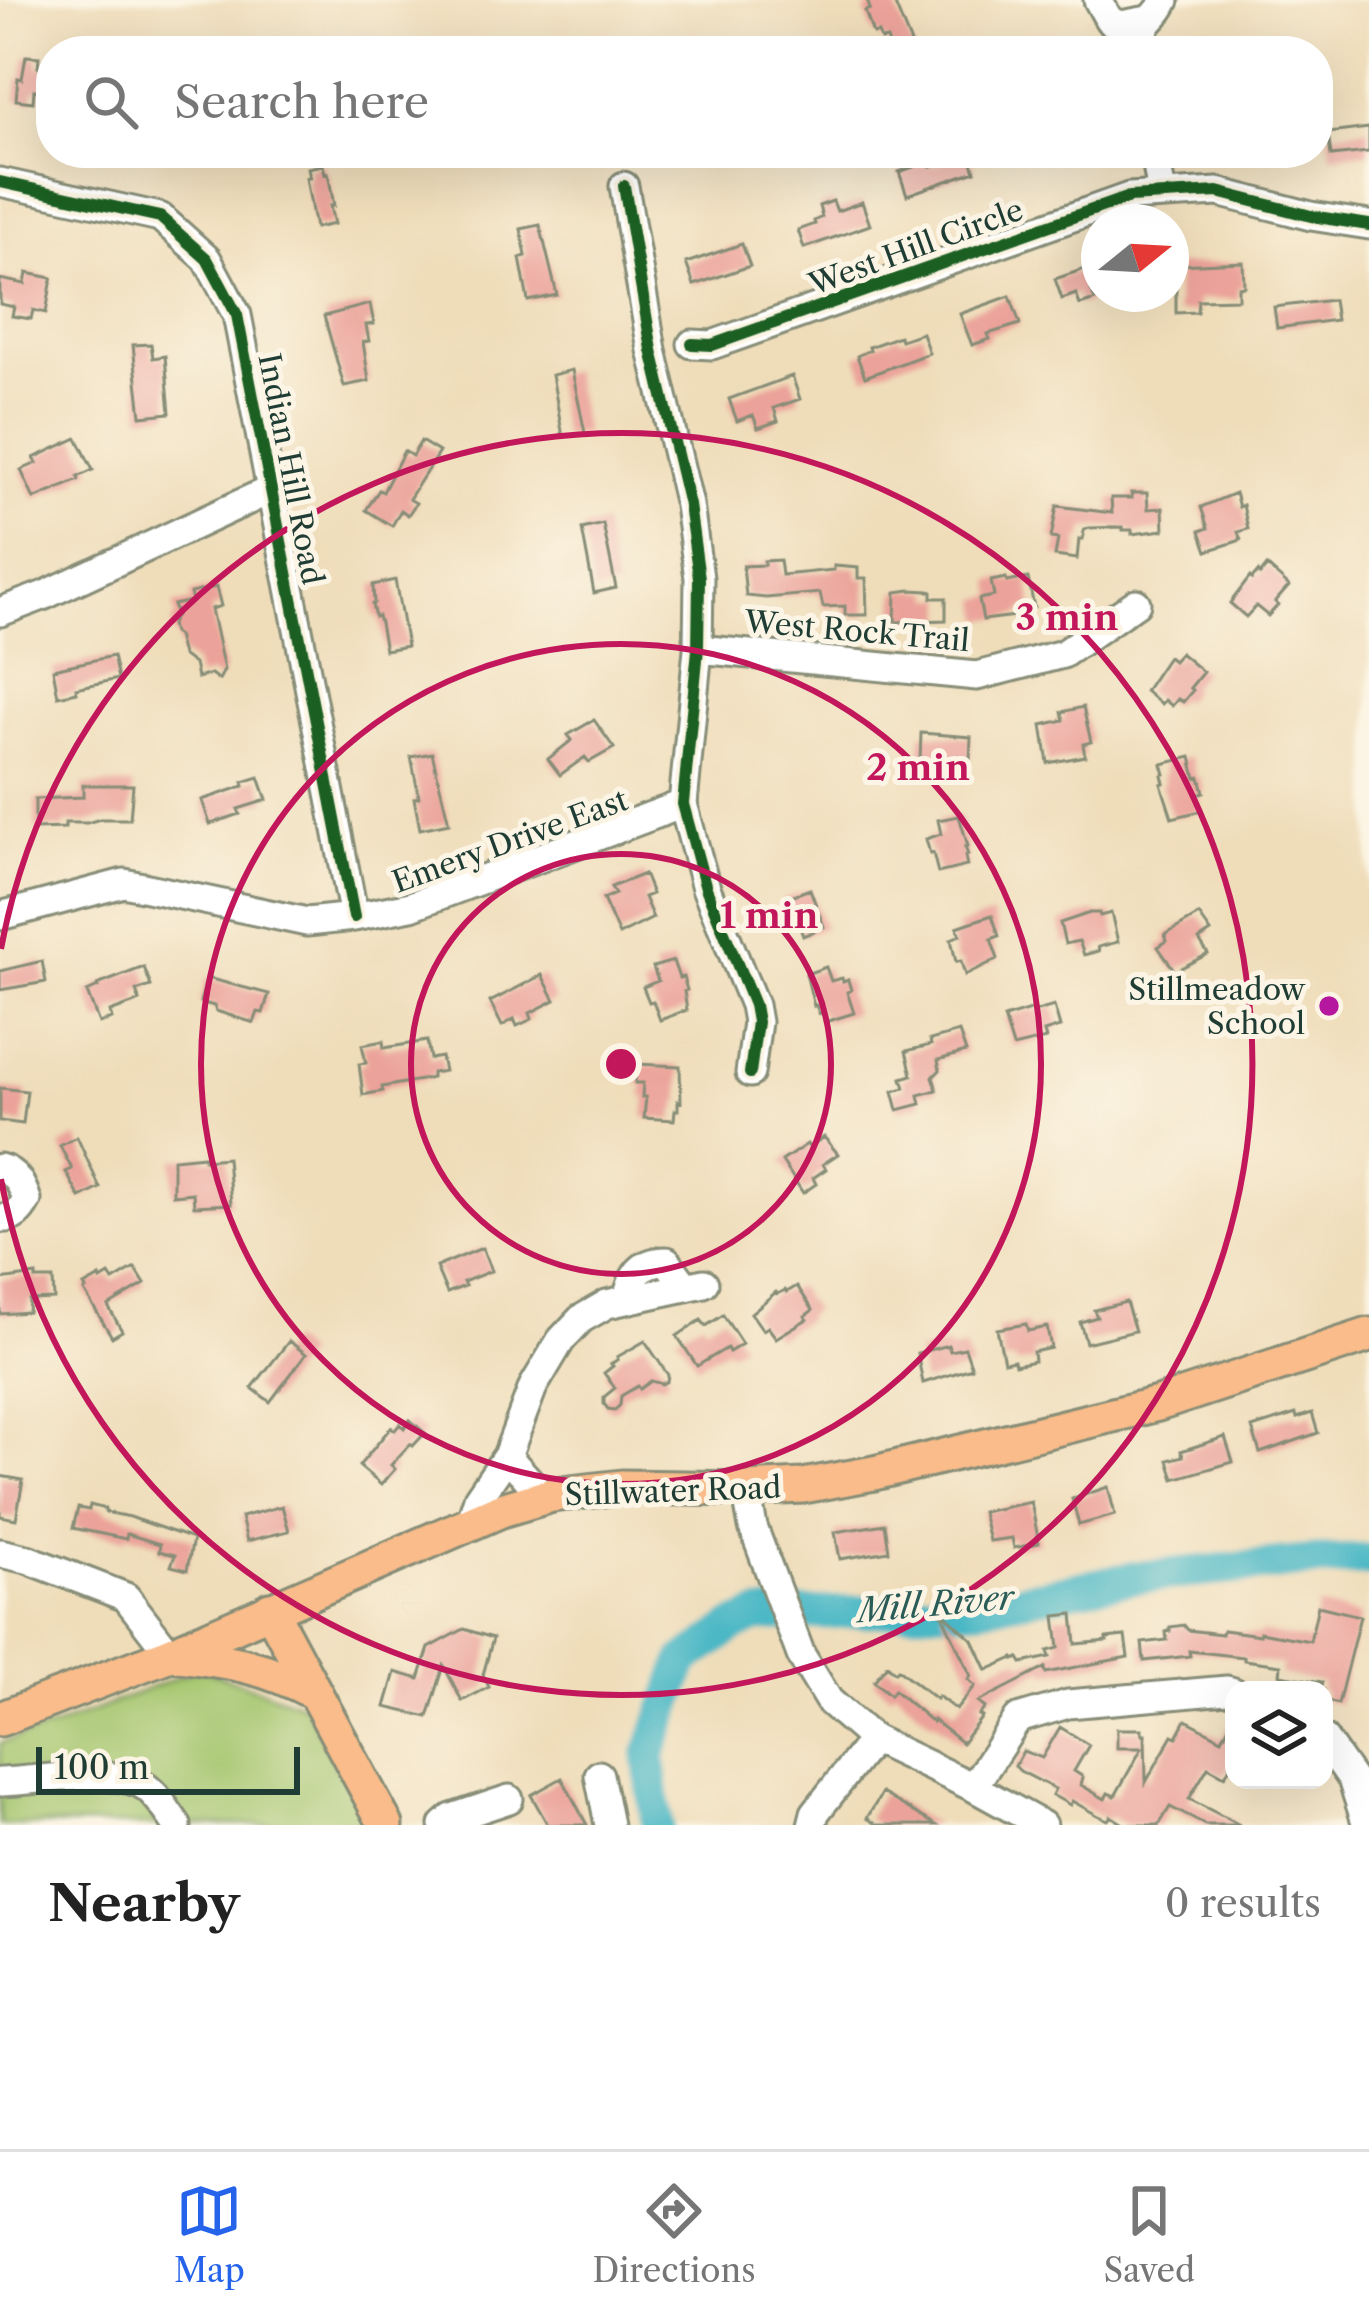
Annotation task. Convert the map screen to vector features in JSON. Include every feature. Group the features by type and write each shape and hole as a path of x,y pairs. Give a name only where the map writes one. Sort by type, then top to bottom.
{"main road":[{"name":"Stillwater Road","path":"0,1719 170,1654 501,1510 544,1497 622,1487 802,1486 874,1473 1158,1404 1369,1335"},
{"path":"270,1609 386,1825"},
{"path":"170,1654 244,1663 315,1693"}],"street":[{"path":"1098,0 1108,20 1121,25 1157,10"},
{"path":"1142,36 1157,10"},
{"path":"1158,168 1162,195"},
{"name":"Indian Hill Road","path":"0,182 160,217 207,259 237,315 355,917"},
{"path":"623,186 652,352 689,505 699,578 698,649 683,805 706,889 754,1005 757,1022 750,1073"},
{"name":"West Hill Circle","path":"692,344 712,345 1129,197 1217,192 1369,225"},
{"path":"0,612 269,490"},
{"name":"West Rock Trail","path":"698,649 977,676 1063,654 1136,604"},
{"name":"Emery Drive East","path":"0,916 124,883 308,922 355,917 411,906 683,805"},
{"path":"0,1168 9,1170 21,1184 27,1200 8,1219 0,1218"},
{"path":"470,1523 478,1498 507,1456 533,1387 561,1340 581,1319 607,1304 695,1285"},
{"path":"507,1456 544,1497"},
{"path":"746,1489 753,1527 801,1655 829,1701 873,1738 1042,1825"},
{"path":"0,1553 126,1597 170,1654"},
{"path":"973,1787 1018,1719 1068,1705 1225,1690"},
{"path":"812,1825 815,1813 873,1738"},
{"path":"1333,1752 1352,1779 1367,1825"},
{"path":"599,1775 609,1825"},
{"path":"0,1783 124,1778 145,1786 177,1825"},
{"path":"444,1825 509,1798"}],"green space":[{"path":"199,1668 304,1705 367,1825 0,1825 0,1743 57,1726"}],"building":[{"path":"867,0 893,0 908,36 873,34 865,11 870,9"},
{"path":"26,56 36,57 33,102 16,100 18,78 22,79"},
{"path":"1369,128 1369,152 1333,156 1333,132"},
{"path":"308,168 324,168 328,173 334,224 315,228 306,178 310,178"},
{"path":"910,168 975,171 907,195 899,172"},
{"path":"833,201 837,211 862,202 870,225 804,248 798,230 815,224 822,217 819,206"},
{"path":"540,225 557,295 528,301 520,258 526,256 521,229"},
{"path":"742,244 750,266 694,285 686,263"},
{"path":"1243,262 1244,286 1238,287 1238,299 1198,300 1197,312 1176,313 1189,312 1189,264"},
{"path":"1081,270 1081,305 1076,294 1062,299 1055,279"},
{"path":"27,273 52,278 46,313 33,310 31,319 12,316 14,307 0,304 0,279 25,284"},
{"path":"1010,296 1020,324 988,334 990,339 972,345 960,314"},
{"path":"1333,300 1336,320 1277,328 1274,307"},
{"path":"370,304 374,324 366,325 369,341 363,342 369,381 344,386 324,316"},
{"path":"922,333 929,353 865,377 857,356 899,336 901,340"},
{"path":"151,344 153,358 165,356 170,413 141,416 133,345"},
{"path":"572,370 585,433 563,437 552,375"},
{"path":"792,376 800,399 774,408 778,421 758,428 753,415 737,421 729,399"},
{"path":"77,438 93,470 34,499 21,470 37,463 34,458"},
{"path":"421,441 439,452 409,499 416,503 408,515 401,510 392,526 366,510 379,490 383,492 404,451 412,456"},
{"path":"1131,493 1147,493 1148,509 1163,508 1164,530 1132,534 1123,527 1089,528 1079,539 1077,559 1055,556 1058,539 1051,538 1057,506 1112,513 1111,498 1132,498"},
{"path":"1235,493 1248,529 1238,532 1241,540 1207,551 1200,531 1208,528 1201,507"},
{"path":"603,524 616,588 594,593 582,529"},
{"path":"780,560 782,575 834,570 834,566 858,568 858,578 866,578 867,615 845,615 845,606 823,607 820,593 746,596 743,566"},
{"path":"1267,566 1289,586 1268,616 1256,606 1246,617 1230,603 1250,577 1260,575"},
{"path":"1006,578 1007,582 1028,578 1034,607 1015,616 983,620 979,599 994,596 991,581"},
{"path":"395,580 407,646 385,650 372,604 373,585"},
{"path":"216,587 221,606 211,609 224,670 219,680 211,674 197,678 171,624 176,615 173,605 192,601 190,593"},
{"path":"910,590 946,598 946,620 895,622 896,592"},
{"path":"1180,653 1203,672 1183,702 1178,699 1172,706 1165,700 1161,704 1145,691 1168,657 1173,661"},
{"path":"113,656 118,679 58,696 53,669"},
{"path":"1083,707 1091,742 1083,744 1085,756 1048,763 1042,725 1064,720 1062,712"},
{"path":"594,720 614,748 589,762 585,757 560,775 548,759 572,740 568,735"},
{"path":"921,733 971,737 970,759 953,758 953,764 920,762"},
{"path":"432,753 449,823 420,829 411,757"},
{"path":"1191,757 1204,792 1197,794 1201,811 1172,818 1161,784 1162,764"},
{"path":"259,777 267,800 210,824 202,800"},
{"path":"83,785 133,785 130,819 35,829 35,799 83,797"},
{"path":"959,816 968,846 967,866 938,873 926,839 941,834 938,820"},
{"path":"644,874 652,894 644,897 653,918 619,935 603,899 615,894 611,887"},
{"path":"810,889 824,927 803,936 799,925 793,927 783,899"},
{"path":"1090,913 1111,913 1118,942 1084,955 1079,941 1065,944 1060,923"},
{"path":"992,915 999,936 991,939 998,959 965,975 961,961 956,962 951,939 960,935 957,927"},
{"path":"1199,915 1211,932 1199,940 1208,954 1175,971 1158,947 1167,941 1165,935"},
{"path":"42,961 46,982 0,990 0,971"},
{"path":"673,961 687,990 687,1010 660,1020 643,987 658,981 653,967"},
{"path":"144,967 151,986 136,991 140,1001 110,1012 112,1019 99,1023 87,992"},
{"path":"826,967 831,981 848,980 854,1013 825,1022 814,1006 806,974"},
{"path":"542,975 555,1000 530,1013 532,1019 517,1026 514,1019 502,1026 490,1002"},
{"path":"207,978 269,994 263,1013 258,1012 254,1023 200,1002"},
{"path":"1054,1006 1060,1027 1044,1032 1046,1039 1013,1047 1004,1018"},
{"path":"959,1032 966,1052 938,1060 940,1070 933,1077 937,1090 919,1095 921,1104 898,1110 893,1091 905,1088 902,1078 912,1075 906,1051"},
{"path":"383,1041 384,1048 427,1041 430,1059 441,1057 444,1071 363,1095 359,1064 366,1063 362,1045"},
{"path":"636,1064 680,1066 681,1102 674,1120 644,1118 646,1097 642,1097 643,1083 635,1083"},
{"path":"0,1088 27,1091 23,1124 0,1121"},
{"path":"77,1137 100,1188 80,1198 66,1172 72,1169 60,1146"},
{"path":"824,1137 838,1154 823,1164 826,1169 813,1178 816,1184 803,1193 782,1161"},
{"path":"204,1156 204,1160 227,1158 231,1204 194,1206 193,1193 173,1195 173,1159"},
{"path":"482,1248 491,1271 447,1293 436,1267"},
{"path":"135,1268 145,1284 108,1306 122,1331 112,1337 84,1286 109,1275 113,1281"},
{"path":"36,1275 36,1279 53,1279 54,1299 29,1300 28,1312 0,1314 0,1280"},
{"path":"797,1286 813,1310 776,1338 751,1313 776,1292"},
{"path":"1126,1302 1135,1331 1086,1343 1080,1322 1097,1317 1094,1310"},
{"path":"723,1315 742,1344 697,1366 677,1336 701,1320 706,1326"},
{"path":"1026,1324 1028,1331 1047,1327 1051,1348 1033,1352 1034,1361 1004,1362 997,1329"},
{"path":"289,1341 306,1354 270,1402 252,1388"},
{"path":"645,1341 668,1375 667,1381 638,1386 621,1396 615,1410 608,1409 604,1397 615,1388 604,1373 617,1357"},
{"path":"948,1345 950,1351 965,1348 972,1368 923,1383 917,1353"},
{"path":"1312,1413 1318,1433 1260,1453 1252,1428"},
{"path":"410,1420 425,1433 391,1465 395,1469 381,1485 359,1466 391,1427 395,1430 400,1424 404,1428"},
{"path":"1225,1437 1233,1462 1174,1479 1168,1460"},
{"path":"0,1476 23,1480 16,1519 0,1516"},
{"path":"1108,1487 1115,1515 1079,1525 1072,1499"},
{"path":"1031,1502 1039,1543 1014,1548 1012,1538 989,1541 982,1512"},
{"path":"90,1505 193,1539 187,1570 171,1566 175,1555 159,1551 160,1544 127,1534 126,1539 73,1528 78,1508 89,1510"},
{"path":"282,1506 289,1531 247,1541 241,1517"},
{"path":"885,1524 889,1551 840,1559 835,1532"},
{"path":"1318,1606 1360,1616 1338,1704 1333,1703 1333,1681 1280,1675 1281,1665 1244,1657 1189,1651 1190,1656 1144,1661 1142,1643 1167,1640 1170,1627 1184,1625 1188,1630 1260,1632 1310,1641"},
{"path":"940,1610 973,1640 987,1670 1014,1658 1022,1663 1050,1657 1048,1651 1059,1648 1055,1616 1073,1614 1076,1644 1125,1636 1128,1657 1046,1673 1045,1668 978,1702 985,1708 982,1717 962,1743 894,1690 890,1695 874,1681 887,1665 956,1710 975,1686"},
{"path":"464,1629 493,1638 483,1675 489,1687 462,1701 444,1666 428,1717 385,1707 395,1672 419,1679 429,1648"},
{"path":"1186,1720 1222,1739 1225,1733 1225,1776 1208,1767 1189,1799 1240,1825 1205,1825 1170,1807 1159,1825 1125,1825 1072,1801 1070,1805 1052,1795 1055,1789 1015,1766 1023,1751 1042,1758 1060,1727 1089,1745 1074,1771 1083,1777 1081,1785 1105,1799 1108,1793 1115,1796 1142,1748 1117,1748 1117,1729 1142,1729 1145,1734 1146,1782"},
{"path":"562,1778 587,1825 548,1825 531,1795"},
{"path":"882,1793 936,1825 878,1825 867,1818"}],"waterway":[{"name":"Mill River","path":"657,1825 649,1756 684,1661 758,1616 981,1606 1131,1578 1369,1560"}],"cycle path":[{"path":"0,182 160,217 207,259 237,315 354,917"},
{"path":"624,186 652,350 689,505 699,578 698,649 683,804 706,888 754,1005 757,1022 750,1073"},
{"path":"692,344 712,345 1129,197 1218,192 1369,225"}],"place":[{"name":"Stillmeadow School","path":"1329,1006"}]}
